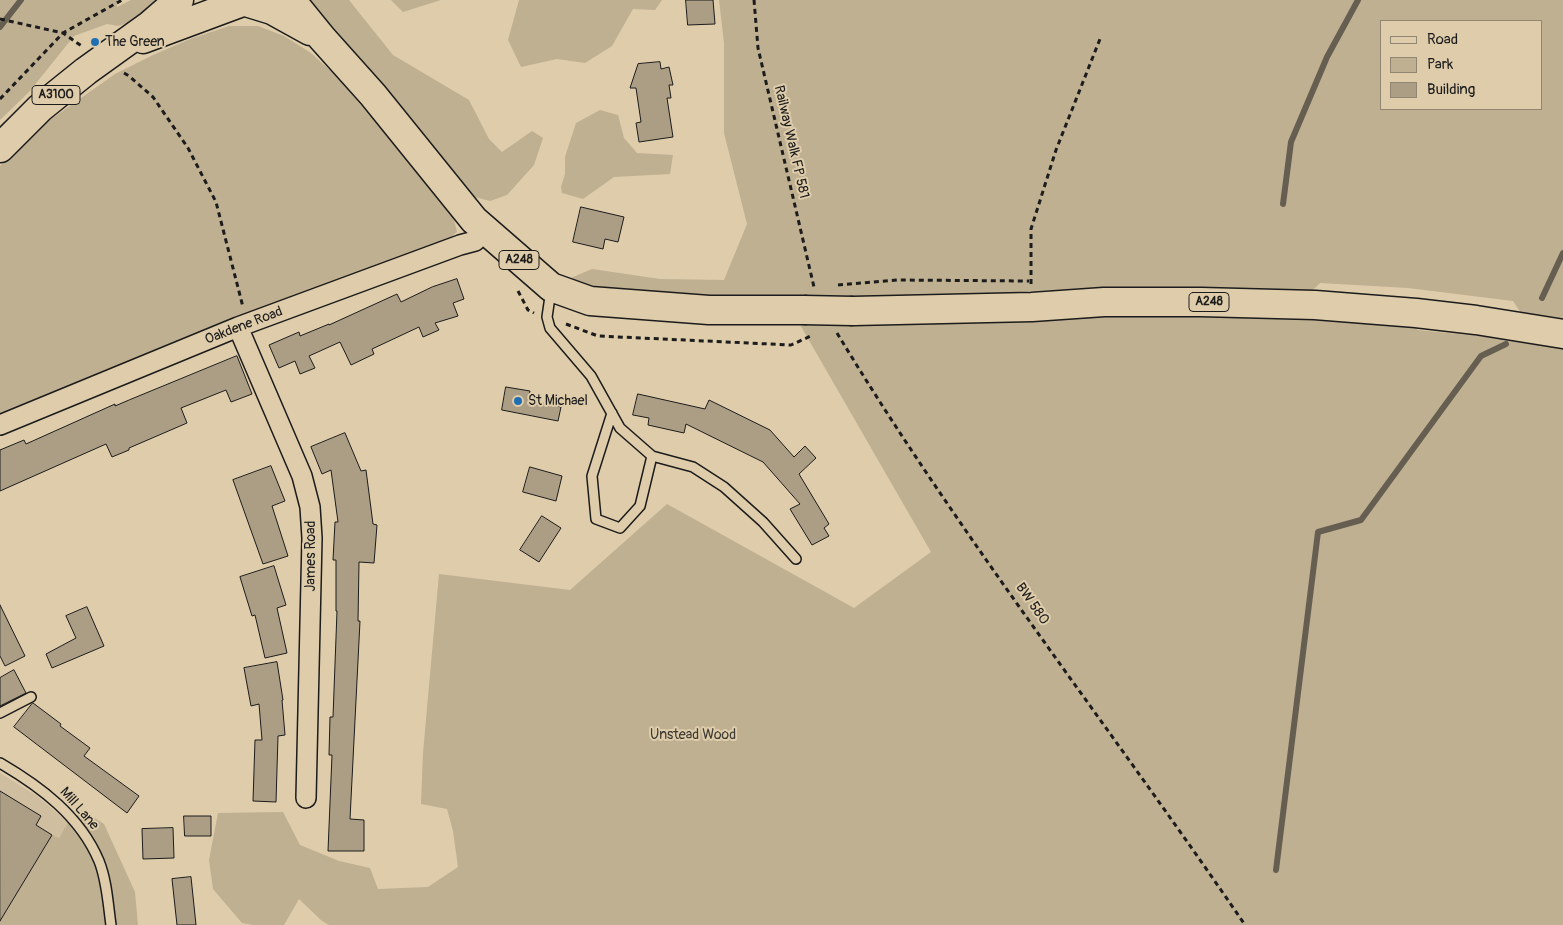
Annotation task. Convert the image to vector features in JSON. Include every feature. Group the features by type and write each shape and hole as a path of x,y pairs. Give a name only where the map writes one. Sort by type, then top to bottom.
{"main road":[{"name":"A3100","path":"0,148 40,108 109,54 150,25 179,0"},
{"name":"A248","path":"292,0 322,38 373,95 474,220 551,287 590,301 708,310 809,299 843,319 1104,302 1201,302 1315,306 1416,313 1476,320 1563,334"},
{"name":"A3100","path":"109,54 238,2"},
{"name":"A248","path":"238,2 272,10 322,38"}],"street":[{"name":"Oakdene Road","path":"0,425 243,326 451,248 475,241 486,229"},
{"name":"James Road","path":"243,326 302,476 310,507 312,566 306,798"}],"lane":[{"path":"551,287 547,317 550,328 591,376 620,428 652,456 692,467 724,487 763,522 796,559"},
{"path":"612,413 592,476 596,519 620,528 640,506 652,456"},
{"path":"0,713 31,697"},
{"name":"Mill Lane","path":"0,763 46,793 86,835 99,862 105,884 110,925"}],"path":[{"path":"0,100 63,33 122,0"},
{"name":"Railway Walk FP 581","path":"754,0 758,48 809,299"},
{"path":"0,19 63,33 109,54 129,76 153,97 188,148 216,202 236,275 243,326"},
{"path":"1032,307 1031,229 1056,150 1100,39"},
{"name":"BW 580","path":"843,319 859,369 940,492 1245,925"}],"shaded area":[{"path":"0,773 37,796 68,822 21,904 0,925"}],"green space":[{"path":"0,0 117,0 117,7 131,0 167,0 134,21 118,26 107,24 74,36 29,92 0,120"},
{"path":"310,0 349,0 393,55 469,100 489,139 502,152 532,131 543,138 534,165 507,195 490,201 475,197"},
{"path":"391,0 441,0 403,12"},
{"path":"519,0 662,0 655,10 633,9 612,46 585,63 557,59 521,67 508,40"},
{"path":"719,0 1563,0 1563,321 1521,313 1513,301 1408,288 1320,283 1311,292 1105,287 860,301 778,302 604,292 566,280 592,269 660,279 724,280 747,224 724,133 724,43"},
{"path":"229,26 258,26 284,36 311,53 335,75 398,148 453,216 457,232 442,245 0,418 0,166 30,134 115,74 190,39"},
{"path":"600,110 618,115 624,138 637,153 673,155 670,174 614,177 583,199 562,193 565,157 576,123"},
{"name":"Unstead Wood","path":"1117,313 1404,319 1418,330 1488,337 1563,349 1563,925 329,925 322,921 299,899 284,925 253,925 242,923 213,889 209,860 218,813 283,812 300,845 339,861 370,868 378,889 428,887 458,867 453,831 447,809 421,804 423,753 439,574 570,590 667,504 854,608 931,552 799,323"},
{"path":"82,810 104,824 135,892 138,925 0,925 0,921 52,835 59,838 68,822"}],"building":[{"path":"686,0 713,0 715,24 688,25"},
{"path":"660,62 661,69 669,67 673,85 669,85 671,98 667,98 673,137 639,142 636,123 641,122 636,88 630,88 638,64"},
{"path":"581,207 624,217 618,242 605,239 603,249 573,242"},
{"path":"457,279 464,299 453,303 458,316 435,323 439,330 423,337 419,327 372,349 374,354 351,365 340,342 309,356 315,368 300,374 295,361 279,368 269,345 299,332 300,336 329,325 397,294 401,302 432,287"},
{"path":"237,356 252,394 231,402 226,390 181,408 187,423 129,448 129,450 112,457 106,444 0,491 0,450 24,440 26,444 115,404 115,406"},
{"name":"St Michael","path":"506,387 530,391 528,400 561,407 558,421 502,410"},
{"path":"638,394 705,409 709,400 770,430 794,457 805,446 816,458 799,474 829,524 824,528 829,536 812,545 790,509 800,504 763,462 686,424 684,433 648,425 649,418 633,415"},
{"path":"345,433 361,471 366,470 373,524 377,525 374,563 359,562 358,621 360,621 350,819 364,820 364,851 328,851 332,755 329,755 330,717 333,717 337,611 336,560 333,560 335,522 338,522 331,470 322,474 311,447"},
{"path":"271,466 285,501 272,506 288,556 263,564 233,480"},
{"path":"530,467 562,476 556,501 523,492"},
{"path":"542,516 561,528 539,562 520,550"},
{"path":"274,566 286,605 277,608 287,653 265,658 255,615 252,616 240,577"},
{"path":"0,605 25,656 5,666 0,656"},
{"path":"87,607 104,646 52,668 46,654 76,638 66,616"},
{"path":"277,662 283,700 285,735 278,736 276,802 253,801 255,740 262,740 259,704 251,706 244,668"},
{"path":"14,670 26,693 0,706 0,678"},
{"path":"33,703 90,748 84,756 139,796 127,813 14,727"},
{"path":"0,791 41,816 36,825 52,835 0,921"},
{"path":"184,816 211,816 211,836 185,836"},
{"path":"173,828 174,858 143,859 142,829"},
{"path":"191,877 196,925 177,925 172,879"}],"waterway":[{"path":"0,27 21,0"},
{"path":"1283,204 1291,142 1327,57 1358,0"},
{"path":"1542,298 1563,253"},
{"path":"1276,870 1318,532 1361,520 1481,356 1506,344"}],"place":[{"name":"The Green","path":"95,42"},
{"name":"St Michael","path":"518,401"}]}
